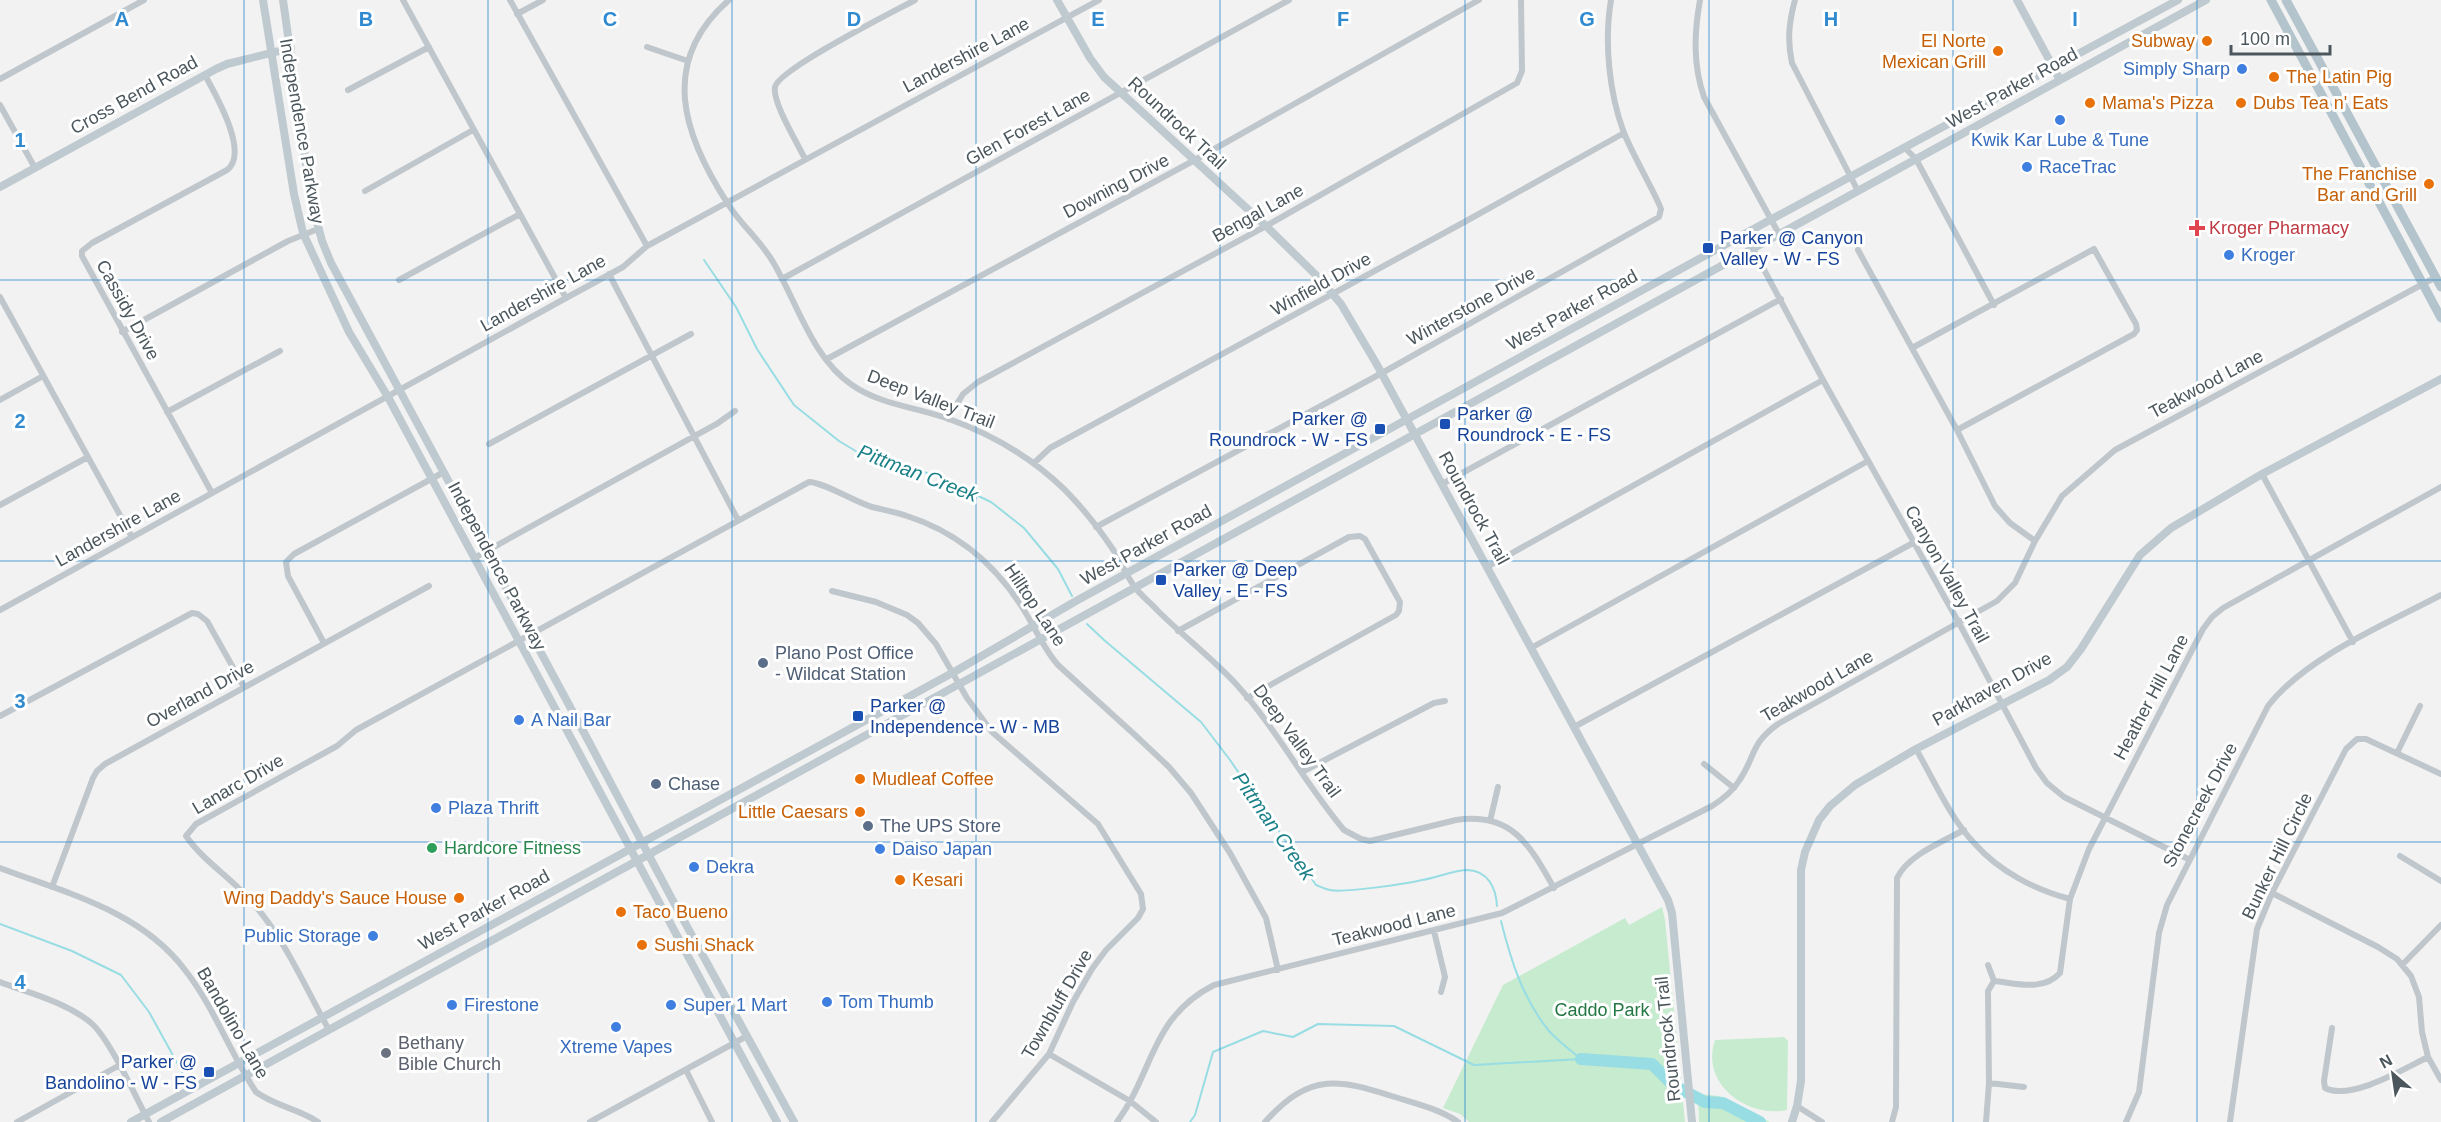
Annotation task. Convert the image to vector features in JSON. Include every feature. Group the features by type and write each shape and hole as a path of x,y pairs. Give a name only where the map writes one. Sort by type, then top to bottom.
{"main road":[{"path":"264,1 275,0"},
{"name":"Independence Parkway","path":"283,0 311,199 318,229 331,263 699,950 794,1122"},
{"name":"Roundrock Trail","path":"1057,0 1090,58 1104,77 1266,226 1334,294 1382,373 1668,900 1672,913 1692,1122"},
{"path":"2017,0 2060,80"},
{"name":"West Parker Road","path":"131,1122 147,1118 322,1017 954,672 1127,574 1770,220 2178,0"},
{"name":"West Parker Road","path":"160,1122 2206,0"},
{"path":"2271,0 2441,318"},
{"path":"2286,0 2441,287"},
{"name":"Independence Parkway","path":"264,1 294,194 308,248 349,332 432,478 777,1122"},
{"path":"2157,12 2163,24"},
{"name":"Cross Bend Road","path":"0,187 227,64 291,48"},
{"path":"1986,104 1992,117"},
{"path":"2379,202 2392,196"},
{"name":"Parkhaven Drive","path":"1792,1122 1797,1106 1801,1060 1801,870 1811,835 1830,806 1855,785 1916,749 2049,680 2067,667 2104,613 2127,573 2155,540 2171,528 2262,474 2441,379"},
{"path":"883,710 890,722"},
{"path":"576,749 589,742"},
{"path":"815,746 822,759"},
{"path":"740,788 747,801"},
{"path":"532,903 539,915"},
{"path":"450,948 456,960"},
{"path":"687,956 699,950"}],"street":[{"path":"0,79 144,0"},
{"path":"403,0 566,298"},
{"path":"510,0 647,246"},
{"path":"518,14 543,0"},
{"name":"Deep Valley Trail","path":"729,0 705,26 688,61 684,93 687,118 696,144 727,203 766,252 827,359 851,384 875,397 948,418 996,440 1034,463 1068,493 1096,527 1134,587 1178,631 1215,663 1269,724 1344,830 1370,841 1456,820 1468,818 1490,821 1509,827 1520,836 1538,860 1554,888"},
{"path":"805,159 777,98 778,81 796,66 915,0"},
{"name":"Landershire Lane","path":"0,610 609,274 630,261 647,246 1099,0"},
{"name":"Glen Forest Lane","path":"782,279 1288,0"},
{"name":"Downing Drive","path":"827,359 1193,161 1479,0"},
{"name":"Bengal Lane","path":"948,418 963,394 978,382 1266,226 1517,83 1522,71 1521,0"},
{"name":"Winterstone Drive","path":"1096,527 1382,373 1659,217 1661,210 1659,204 1624,133 1610,66 1608,44 1611,0"},
{"path":"1700,0 1695,32 1698,79 1715,119 1779,234"},
{"path":"1795,0 1788,31 1788,47 1792,63 1858,191"},
{"path":"348,90 429,47"},
{"path":"647,47 688,61"},
{"name":"Cassidy Drive","path":"205,75 227,116 236,156 234,164 227,170 92,243 82,251 83,260 212,493"},
{"path":"0,105 35,168"},
{"path":"366,191 473,130"},
{"name":"Winfield Drive","path":"1034,463 1050,448 1624,133"},
{"path":"1905,148 1916,159 1994,305"},
{"path":"399,280 520,214"},
{"path":"122,332 303,233 318,229"},
{"name":"Canyon Valley Trail","path":"1745,234 2036,768 2047,783 2064,797 2190,860"},
{"path":"1912,348 2094,249 2136,324 2137,330 2132,336 1957,430"},
{"path":"1858,250 2002,516 2035,541"},
{"path":"609,274 738,520"},
{"name":"Teakwood Lane","path":"1117,1122 1130,1101 1170,1020 1199,993 1214,985 1502,913 1712,806 1726,797 1734,788 1745,772 1754,747 1778,724 1998,601 2015,583 2035,541 2062,496 2115,450 2436,277"},
{"path":"0,297 132,537"},
{"path":"1442,484 1781,299"},
{"path":"489,444 691,333"},
{"path":"167,412 280,351"},
{"path":"0,400 43,376"},
{"path":"1487,567 1823,380"},
{"path":"474,558 735,411"},
{"path":"0,505 88,457"},
{"path":"1531,648 1868,461"},
{"path":"324,643 288,576 285,569 286,562 294,554 444,472"},
{"path":"2262,474 2353,642"},
{"name":"Hilltop Lane","path":"518,640 809,482 871,507 910,516 947,532 972,549 1000,577 1058,665 1143,743 1191,793 1230,853 1266,918 1278,970"},
{"name":"Heather Hill Lane","path":"1994,981 2040,985 2054,979 2060,973 2070,899 2103,818 2212,617 2223,608 2441,487"},
{"path":"1178,631 1349,537 1365,538 1400,602 1399,611 1396,615 1247,698"},
{"path":"1574,727 1913,543"},
{"name":"Overland Drive","path":"52,887 97,771 105,764 429,586"},
{"name":"Townbluff Drive","path":"832,591 876,602 907,615 927,632 954,672 972,706 992,732 1098,824 1141,894 1143,909 1138,918 1106,950 1092,969 1073,1002 1049,1054 992,1122"},
{"name":"Stonecreek Drive","path":"2126,1122 2139,1092 2159,933 2167,905 2272,701 2288,683 2305,670 2441,595"},
{"path":"0,716 192,613 198,614 207,621 244,687"},
{"name":"Lanarc Drive","path":"329,1030 268,921 240,889 200,854 186,836 201,820 337,746 356,730 518,640"},
{"path":"1302,772 1434,704 1445,701"},
{"path":"2397,753 2420,706"},
{"name":"Bunker Hill Circle","path":"2230,1122 2257,929 2272,893 2346,749 2357,739 2366,739 2441,774"},
{"path":"1916,749 1974,843 2005,870 2036,887 2070,899"},
{"path":"1704,764 1734,788"},
{"path":"1490,821 1498,788"},
{"path":"1892,1122 1896,1107 1897,878 1905,866 1914,859 1964,830"},
{"path":"2400,856 2441,882"},
{"name":"Bandolino Lane","path":"0,868 112,911 142,928 162,944 193,980 238,1064 256,1092 264,1098 318,1122"},
{"path":"2272,893 2378,947 2402,965 2411,976 2419,997 2422,1032 2428,1057 2441,1080"},
{"path":"2402,965 2441,925"},
{"path":"1434,931 1445,977 1441,992"},
{"path":"1986,1122 1989,1083 1988,991 1994,981 1988,965"},
{"path":"0,982 80,1015 98,1029 147,1118"},
{"path":"2332,1028 2324,1081 2325,1088 2329,1090 2349,1089 2381,1082 2428,1057"},
{"path":"590,1122 747,1036"},
{"path":"1049,1054 1130,1101 1156,1122"},
{"path":"16,1122 118,1066"},
{"path":"686,1070 712,1122"},
{"path":"1265,1122 1292,1097 1312,1086 1333,1082 1350,1084 1406,1101 1443,1114 1458,1122"},
{"path":"1989,1083 2024,1087"},
{"path":"1797,1106 1822,1122"}],"green space":[{"name":"Caddo Park","path":"1662,907 1685,1122 1469,1122 1460,1114 1443,1108 1503,985 1625,918 1629,925"},
{"path":"1784,1037 1788,1041 1787,1110 1757,1109 1730,1094 1721,1084 1714,1071 1712,1056 1715,1040"},
{"path":"1698,1094 1719,1096 1770,1122 1699,1122"}],"waterway":[{"name":"Pittman Creek","path":"704,260 736,307 757,349 794,405 839,441 859,453 934,475 991,502 1024,528 1058,569 1072,596"},
{"name":"Pittman Creek","path":"1087,624 1201,722 1316,885 1337,891 1361,889 1414,882 1468,870 1486,877 1493,887 1497,906"},
{"name":"Pittman Creek","path":"1501,921 1514,965 1532,1006 1549,1031 1581,1059"},
{"path":"0,924 72,951 121,975 149,1012 185,1077"},
{"path":"1190,1122 1195,1115 1213,1052 1263,1031 1293,1037 1318,1024 1394,1026 1474,1065 1581,1059"},
{"name":"Pittman Creek","path":"1581,1059 1652,1064 1673,1085 1705,1102 1723,1103 1760,1122"}],"place":[{"name":"Subway","path":"2207,41"},
{"name":"El Norte Mexican Grill","path":"1998,51"},
{"name":"Simply Sharp","path":"2242,69"},
{"name":"The Latin Pig","path":"2274,77"},
{"name":"Mama's Pizza","path":"2090,103"},
{"name":"Dubs Tea n' Eats","path":"2241,103"},
{"name":"Kwik Kar Lube & Tune","path":"2060,120"},
{"name":"RaceTrac","path":"2027,167"},
{"name":"The Franchise Bar and Grill","path":"2429,184"},
{"name":"Kroger Pharmacy","path":"2197,228"},
{"name":"Parker @ Canyon Valley - W - FS","path":"1708,248"},
{"name":"Kroger","path":"2229,255"},
{"name":"Parker @ Roundrock - E - FS","path":"1445,424"},
{"name":"Parker @ Roundrock - W - FS","path":"1380,429"},
{"name":"Parker @ Deep Valley - E - FS","path":"1161,580"},
{"name":"Plano Post Office - Wildcat Station","path":"763,663"},
{"name":"Parker @ Independence - W - MB","path":"858,716"},
{"name":"A Nail Bar","path":"519,720"},
{"name":"Mudleaf Coffee","path":"860,779"},
{"name":"Chase","path":"656,784"},
{"name":"Plaza Thrift","path":"436,808"},
{"name":"Little Caesars","path":"860,812"},
{"name":"The UPS Store","path":"868,826"},
{"name":"Hardcore Fitness","path":"432,848"},
{"name":"Daiso Japan","path":"880,849"},
{"name":"Dekra","path":"694,867"},
{"name":"Kesari","path":"900,880"},
{"name":"Wing Daddy's Sauce House","path":"459,898"},
{"name":"Taco Bueno","path":"621,912"},
{"name":"Public Storage","path":"373,936"},
{"name":"Sushi Shack","path":"642,945"},
{"name":"Tom Thumb","path":"827,1002"},
{"name":"Firestone","path":"452,1005"},
{"name":"Super 1 Mart","path":"671,1005"},
{"name":"Xtreme Vapes","path":"616,1027"},
{"name":"Bethany Bible Church","path":"386,1053"},
{"name":"Parker @ Bandolino - W - FS","path":"209,1072"}]}
